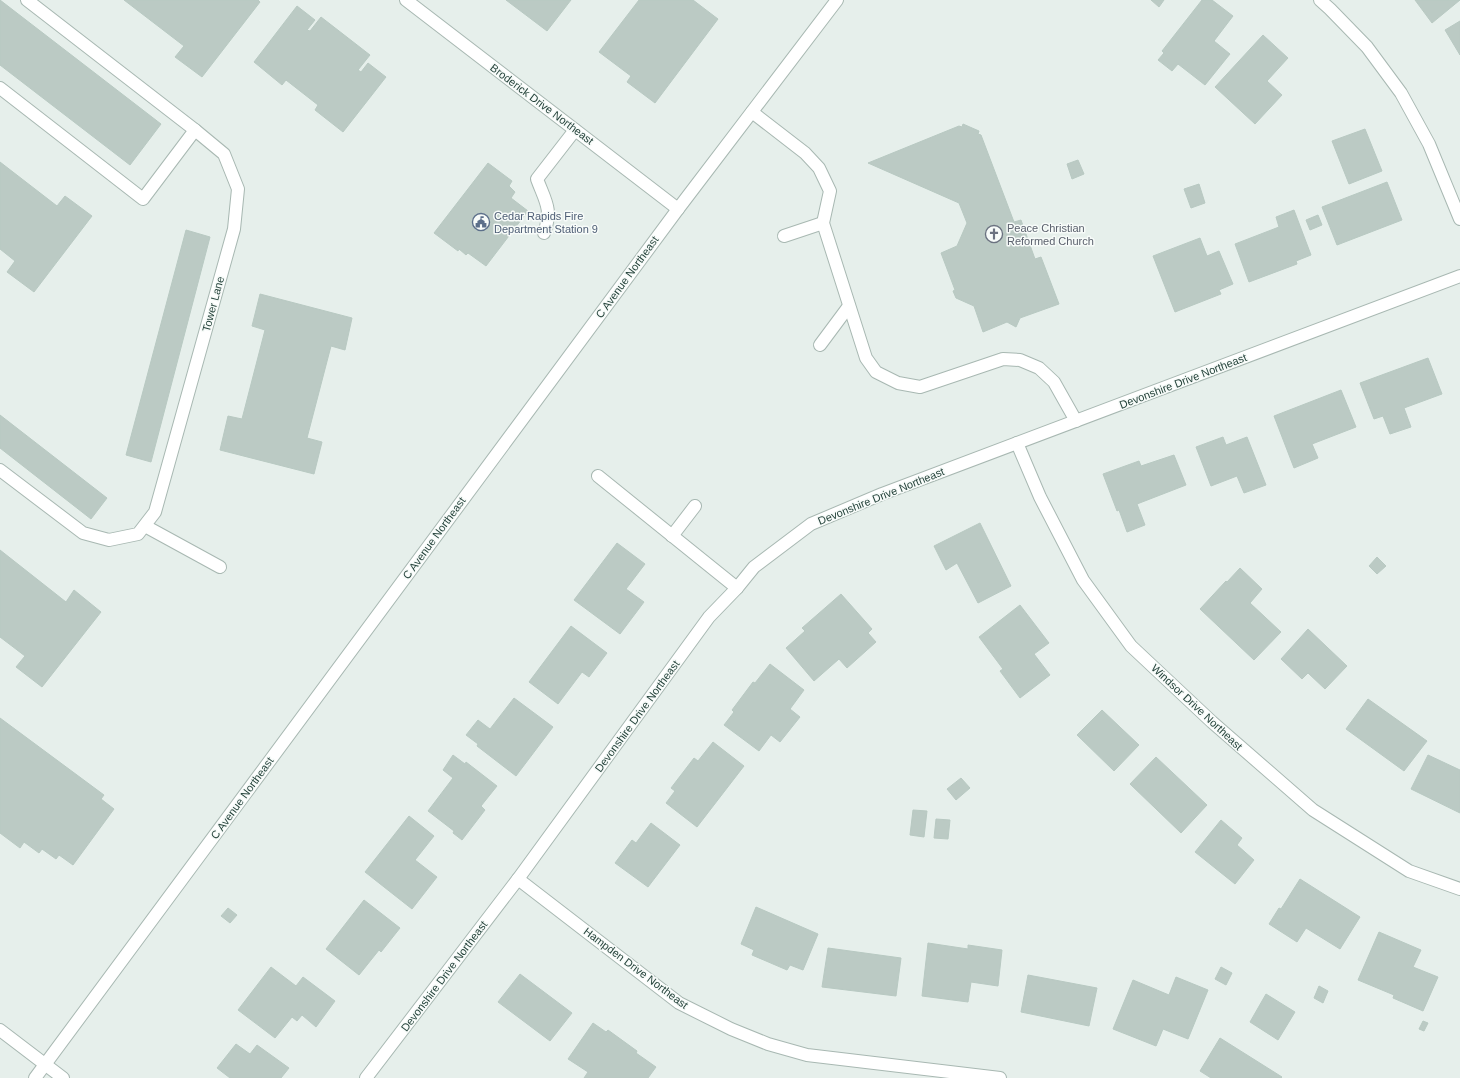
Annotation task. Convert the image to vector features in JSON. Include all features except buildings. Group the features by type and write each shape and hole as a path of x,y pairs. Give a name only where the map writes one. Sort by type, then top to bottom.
{"street":[{"name":"Tower Lane","path":"0,470 83,533 109,540 138,534 155,512 234,229 238,189 224,154 27,0"},
{"name":"Broderick Drive Northeast","path":"406,0 678,209"},
{"name":"C Avenue Northeast","path":"35,1078 678,209 837,0"},
{"path":"1320,0 1367,47 1402,93 1428,144 1460,218"},
{"path":"0,88 143,199 195,130"},
{"path":"752,112 805,153 820,168 830,191 824,223 866,358 876,372 898,383 920,387 1003,359 1020,360 1039,368 1054,382 1076,421"},
{"path":"544,233 548,222 549,211 537,179 575,130"},
{"path":"784,236 824,223"},
{"name":"Devonshire Drive Northeast","path":"366,1078 518,879 710,617 754,567 811,524 882,494 1460,276"},
{"path":"820,345 849,306"},
{"name":"Windsor Drive Northeast","path":"1017,443 1040,497 1083,580 1131,646 1212,722 1313,810 1409,871 1460,889"},
{"path":"598,476 737,588"},
{"path":"672,536 695,506"},
{"path":"144,526 220,566"},
{"name":"Hampden Drive Northeast","path":"518,879 679,1003 731,1029 768,1044 807,1055 1000,1078"},
{"path":"0,1030 63,1078"}],"place":[{"name":"Cedar Rapids Fire Department Station 9","path":"481,222"},
{"name":"Peace Christian Reformed Church","path":"994,234"}]}
